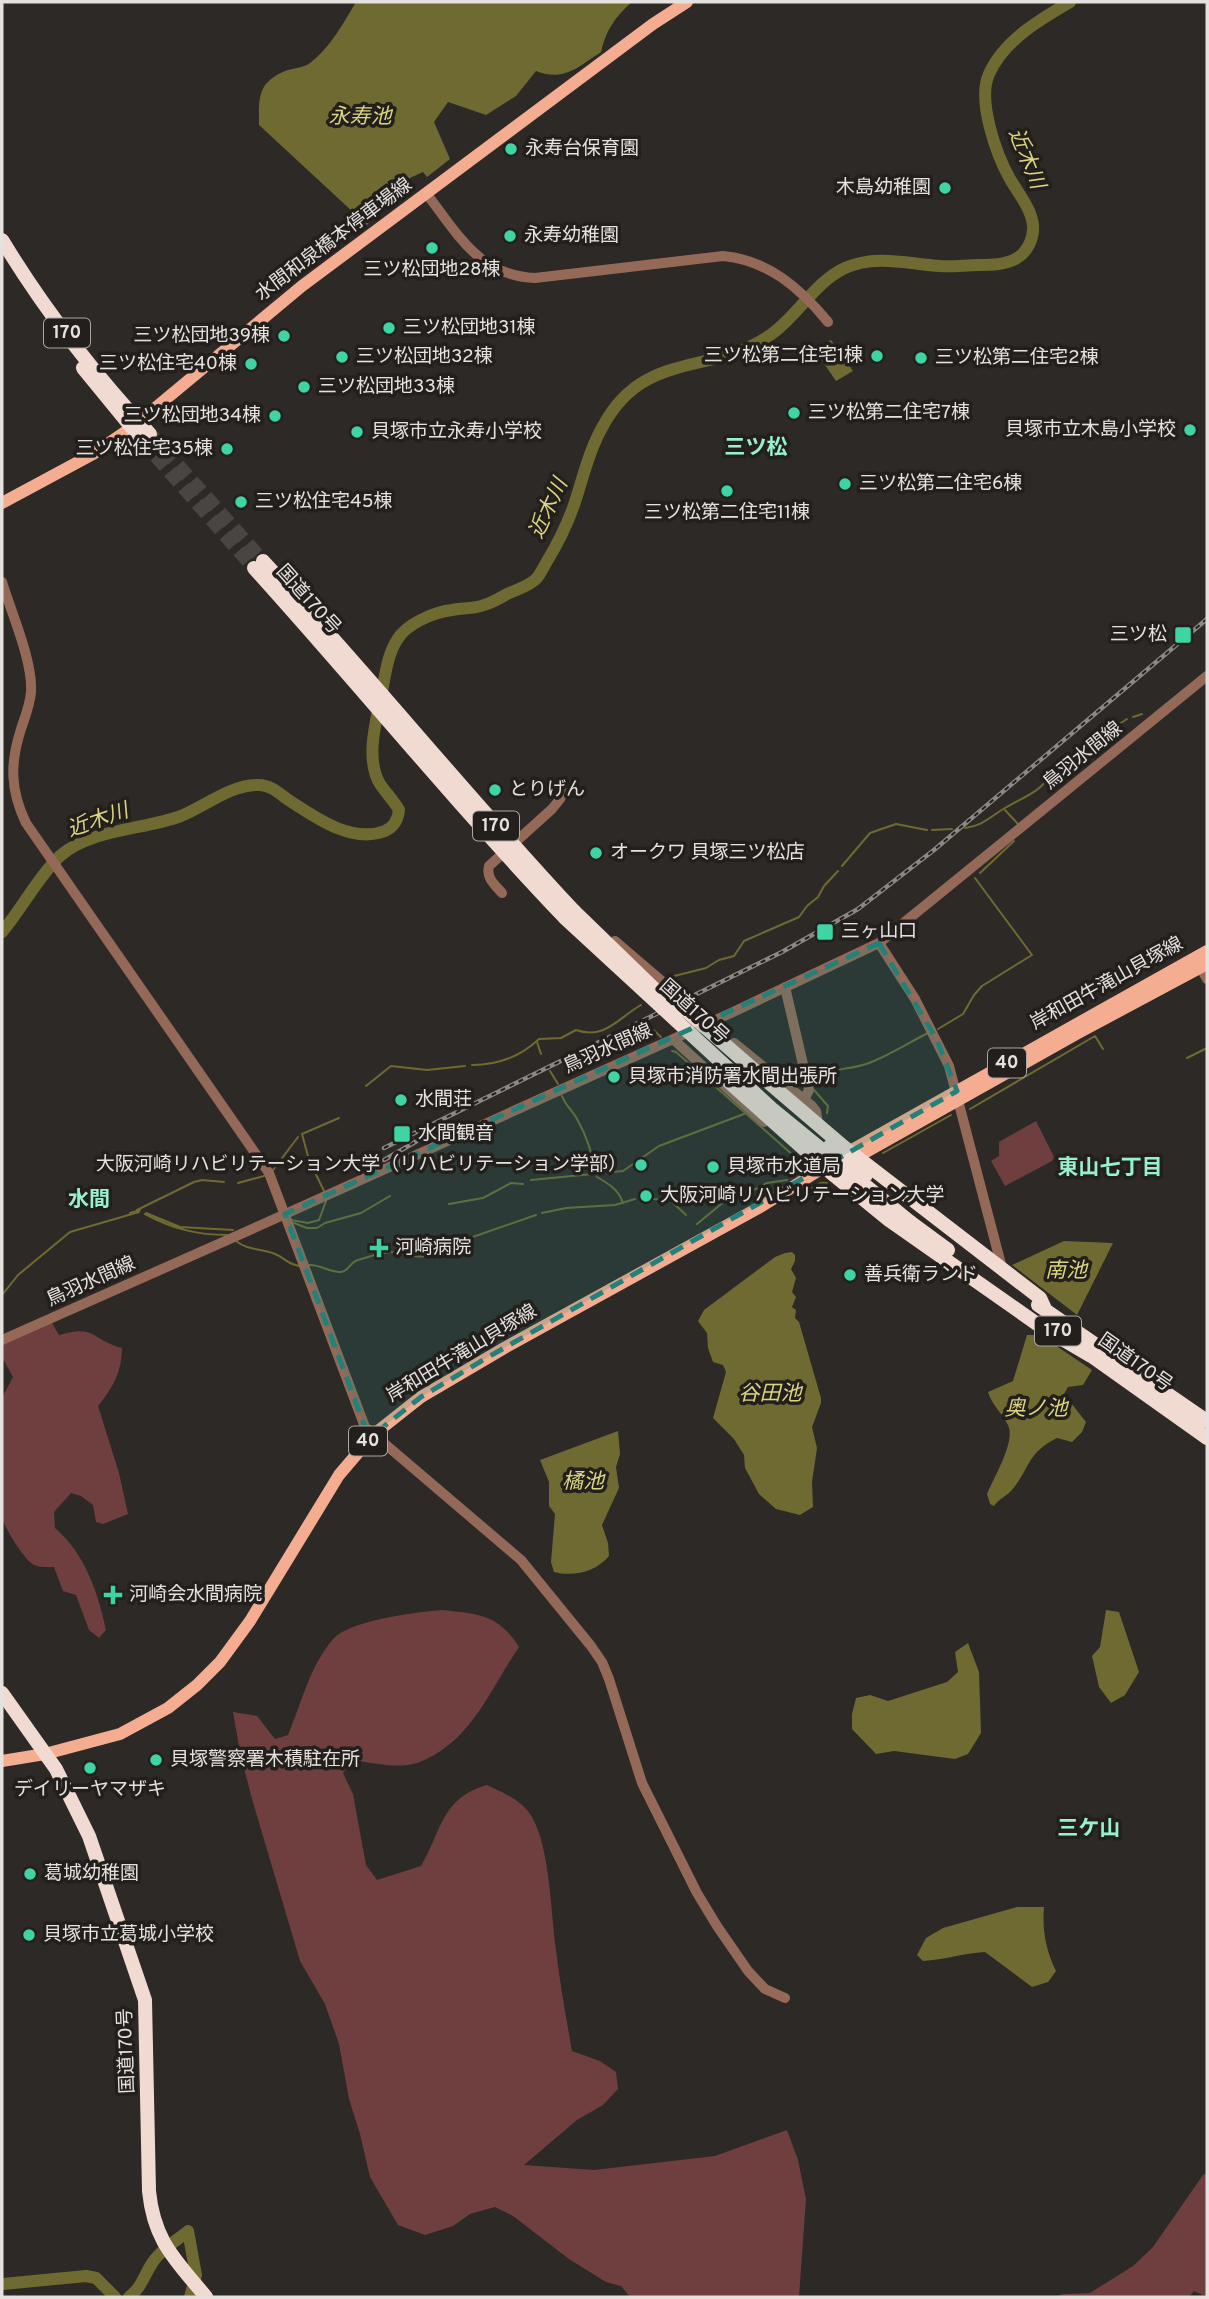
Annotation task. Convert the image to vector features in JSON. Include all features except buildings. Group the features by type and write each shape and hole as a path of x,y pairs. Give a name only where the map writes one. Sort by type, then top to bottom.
{"highway":[{"name":"170","path":"2,240 24,277 135,424"},
{"name":"170","path":"2,257 23,292 146,437"},
{"name":"国道170号","path":"258,565 508,849 641,991 772,1109 1091,1356 1207,1438"},
{"name":"国道170号","path":"569,914 587,924 698,1030 913,1218 1207,1421"},
{"path":"587,924 818,1124 1040,1298 1045,1309"},
{"path":"641,991 646,1004 729,1082 822,1165 889,1220 1040,1326 1091,1356"},
{"name":"国道170号","path":"2,1693 62,1781 95,1851 145,2000 149,2191 154,2220 166,2249 198,2288"}],"main road":[{"name":"水間和泉橋本停車場線","path":"2,503 93,454 135,424 302,286 659,20 687,2"},
{"name":"岸和田牛滝山貝塚線","path":"2,1762 45,1754 120,1734 168,1709 209,1674 250,1622 331,1486 373,1435 421,1397 808,1178 822,1165 855,1154 1207,951"},
{"name":"岸和田牛滝山貝塚線","path":"958,1095 1205,970"}],"street":[{"path":"426,193 475,255 488,266 511,276 535,278 723,256 743,258 774,270 825,318"},
{"path":"2,582 31,682 29,706 12,759 12,784 19,810 26,823 268,1173 365,1427 521,1560 591,1646 609,1679 642,1783 697,1893 748,1971 765,1989 785,1998"},
{"name":"鳥羽水間線","path":"2,1340 709,1023 880,943 1207,676"},
{"path":"502,893 490,880 487,872 489,866 552,809 564,790"},
{"path":"615,940 709,1023 804,1100 816,1111 818,1124"},
{"path":"880,943 932,1029 949,1066 1002,1268"},
{"path":"785,987 806,1071 809,1090 804,1100"},
{"path":"673,1038 772,1130 799,1152 822,1165"}],"highlighted area":[{"path":"879,943 937,1040 957,1091 490,1356 421,1397 373,1435 365,1427 285,1214"}],"shaded area":[{"path":"1036,1121 1054,1157 1052,1161 1005,1186 991,1161 999,1156 999,1142"},
{"path":"52,1323 59,1335 87,1332 122,1348 116,1379 98,1406 119,1473 128,1514 103,1524 96,1522 93,1505 81,1496 71,1493 54,1512 55,1528 82,1562 99,1602 106,1630 99,1638 89,1630 76,1595 63,1591 54,1567 31,1563 14,1542 2,1518 2,1398 13,1377 3,1359 3,1342"},
{"path":"442,1610 476,1615 495,1622 519,1647 477,1714 452,1743 417,1763 385,1765 353,1760 343,1773 353,1794 366,1865 377,1880 421,1866 451,1807 460,1798 487,1785 513,1798 524,1807 533,1819 543,1848 572,2051 600,2061 616,2072 618,2089 603,2105 577,2120 524,2165 594,2170 715,2156 787,2130 798,2160 806,2199 799,2297 630,2297 621,2286 606,2282 569,2259 513,2216 495,2207 470,2214 453,2226 425,2235 398,2225 370,2177 349,2099 339,2044 325,2004 300,1961 252,1799 233,1712 257,1716 275,1739 288,1735 313,1672 334,1638 355,1626 369,1622"},
{"path":"1207,2173 1207,2297 1194,2291 1189,2297 1053,2297 1090,2293 1133,2266 1153,2247"}],"water":[{"name":"永寿池","path":"356,2 632,2 612,24 601,52 578,68 555,75 536,71 516,96 486,115 448,102 434,122 450,159 427,177 423,172 384,190 367,210 373,218 367,225 259,125 260,99 264,86 285,71 307,65 317,57 336,34"},
{"path":"831,340 853,371 836,381 814,349"},
{"name":"南池","path":"1064,1241 1113,1243 1077,1315 1012,1265"},
{"name":"谷田池","path":"792,1252 795,1255 791,1269 796,1278 792,1292 796,1297 792,1307 796,1310 795,1318 799,1322 821,1398 812,1427 817,1448 812,1482 813,1507 800,1515 776,1509 759,1494 745,1468 744,1455 734,1439 713,1418 726,1372 723,1365 713,1362 707,1333 698,1321 704,1310 775,1257"},
{"name":"奥ノ池","path":"1027,1335 1040,1335 1092,1370 1083,1385 1068,1387 1064,1394 1086,1422 1082,1432 1072,1442 1057,1438 1039,1450 1017,1484 994,1506 990,1504 987,1494 1007,1449 1010,1432 988,1392 1013,1381"},
{"name":"橘池","path":"618,1431 620,1454 616,1467 619,1488 602,1525 609,1556 598,1566 584,1572 554,1572 551,1562 555,1514 549,1506 549,1482 540,1460"},
{"path":"1106,1610 1119,1612 1139,1672 1125,1695 1111,1703 1099,1687 1092,1656 1100,1647"},
{"path":"968,1643 979,1672 981,1733 968,1754 955,1759 894,1751 876,1754 852,1729 856,1698 870,1695 888,1701 947,1682 958,1672 955,1652"},
{"path":"1017,1907 1044,1907 1046,1940 1056,1971 1048,1982 1032,1987 985,1952 923,1961 917,1955 926,1938 943,1928"}],"waterway":[{"name":"近木川","path":"2,932 45,872 72,847 101,835 181,816 239,788 267,786 321,820 346,831 372,834 391,827 397,820 399,810 380,784 372,752 385,674 394,646 401,634 429,616 487,604 536,579 568,520 598,435 620,401 639,385 660,374 727,355 773,333 825,281 845,268 880,261 945,266 993,265 1013,260 1024,252 1030,244 1032,219 994,142 985,98 986,85 996,62 1014,41 1036,23 1070,2"},
{"path":"1133,717 1142,714"},
{"path":"1053,771 1065,759 1127,719"},
{"path":"965,828 982,823 1030,794 1050,775"},
{"path":"1005,810 1018,824"},
{"path":"842,866 870,833 896,824 927,830"},
{"path":"932,830 952,829"},
{"path":"980,873 1014,841"},
{"path":"670,977 706,968 719,960 734,956 744,941 799,917 838,871"},
{"path":"938,1029 963,1014 982,986 1032,955 975,878"},
{"path":"472,1065 509,1059 539,1039 561,1038 576,1030 603,1030 641,1005"},
{"path":"647,1024 661,1037"},
{"path":"812,1081 834,1071 877,1060 928,1033"},
{"path":"970,1109 1095,1036 1103,1049"},
{"path":"537,1042 541,1054"},
{"path":"1187,1058 1205,1049"},
{"path":"672,1051 802,1163"},
{"path":"366,1086 391,1066 427,1070 465,1066"},
{"path":"550,1071 558,1084"},
{"path":"814,1090 828,1106 827,1113"},
{"path":"562,1096 584,1133 597,1177 616,1191 623,1203"},
{"path":"531,1180 623,1171 659,1146 744,1114"},
{"path":"883,1153 951,1115"},
{"path":"324,1191 309,1160 302,1134 339,1118"},
{"path":"273,1170 298,1137"},
{"path":"238,1183 264,1176"},
{"path":"697,1224 732,1195 756,1189 767,1183 787,1180"},
{"path":"137,1210 194,1182 224,1182"},
{"path":"449,1204 483,1198 511,1183 523,1184"},
{"path":"805,1192 820,1183 827,1183"},
{"path":"294,1223 307,1228 317,1228 325,1223 361,1213 390,1196"},
{"path":"642,1198 664,1200"},
{"path":"542,1213 566,1208 615,1205 635,1199"},
{"path":"291,1220 308,1223 319,1220 326,1201"},
{"path":"672,1202 686,1215"},
{"path":"130,1213 140,1210"},
{"path":"2,1295 18,1275 70,1232 139,1212"},
{"path":"146,1213 180,1227 233,1230"},
{"path":"145,1214 185,1230 228,1235"},
{"path":"464,1240 536,1215"},
{"path":"236,1241 275,1254 299,1266"},
{"path":"309,1265 341,1272 355,1261 374,1255 390,1252 429,1256 457,1241"},
{"path":"129,2297 158,2255 188,2231 196,2275 190,2297"},
{"path":"3,2284 86,2276 96,2278 115,2297"}],"tunnel":[{"path":"150,434 263,561"},
{"path":"142,440 254,568"}],"railway":[{"path":"384,1148 782,952 858,909 934,850 1207,619"},
{"path":"384,1160 429,1134"}],"place":[{"name":"永寿台保育園","path":"511,149"},
{"name":"木島幼稚園","path":"945,188"},
{"name":"永寿幼稚園","path":"510,236"},
{"name":"三ツ松団地28棟","path":"432,248"},
{"name":"三ツ松団地31棟","path":"389,328"},
{"name":"三ツ松団地39棟","path":"284,336"},
{"name":"三ツ松第二住宅1棟","path":"877,356"},
{"name":"三ツ松団地32棟","path":"342,357"},
{"name":"三ツ松第二住宅2棟","path":"921,358"},
{"name":"三ツ松住宅40棟","path":"251,364"},
{"name":"三ツ松団地33棟","path":"304,387"},
{"name":"三ツ松第二住宅7棟","path":"794,413"},
{"name":"三ツ松団地34棟","path":"275,416"},
{"name":"貝塚市立木島小学校","path":"1190,430"},
{"name":"貝塚市立永寿小学校","path":"357,432"},
{"name":"三ツ松住宅35棟","path":"227,449"},
{"name":"三ツ松第二住宅6棟","path":"845,484"},
{"name":"三ツ松第二住宅11棟","path":"727,491"},
{"name":"三ツ松住宅45棟","path":"241,502"},
{"name":"三ツ松","path":"1183,635"},
{"name":"とりげん","path":"495,790"},
{"name":"オークワ 貝塚三ツ松店","path":"596,853"},
{"name":"三ヶ山口","path":"825,932"},
{"name":"貝塚市消防署水間出張所","path":"614,1077"},
{"name":"水間荘","path":"401,1100"},
{"name":"水間観音","path":"402,1134"},
{"name":"大阪河崎リハビリテーション大学（リハビリテーション学部）","path":"641,1165"},
{"name":"貝塚市水道局","path":"713,1167"},
{"name":"大阪河崎リハビリテーション大学","path":"646,1196"},
{"name":"河崎病院","path":"379,1248"},
{"name":"善兵衛ランド","path":"850,1275"},
{"name":"河崎会水間病院","path":"113,1595"},
{"name":"貝塚警察署木積駐在所","path":"156,1760"},
{"name":"デイリーヤマザキ","path":"90,1768"},
{"name":"葛城幼稚園","path":"30,1874"},
{"name":"貝塚市立葛城小学校","path":"29,1935"}],"district":[{"name":"三ツ松","path":"756,448"},
{"name":"東山七丁目","path":"1110,1168"},
{"name":"水間","path":"89,1200"},
{"name":"三ケ山","path":"1089,1829"}]}
